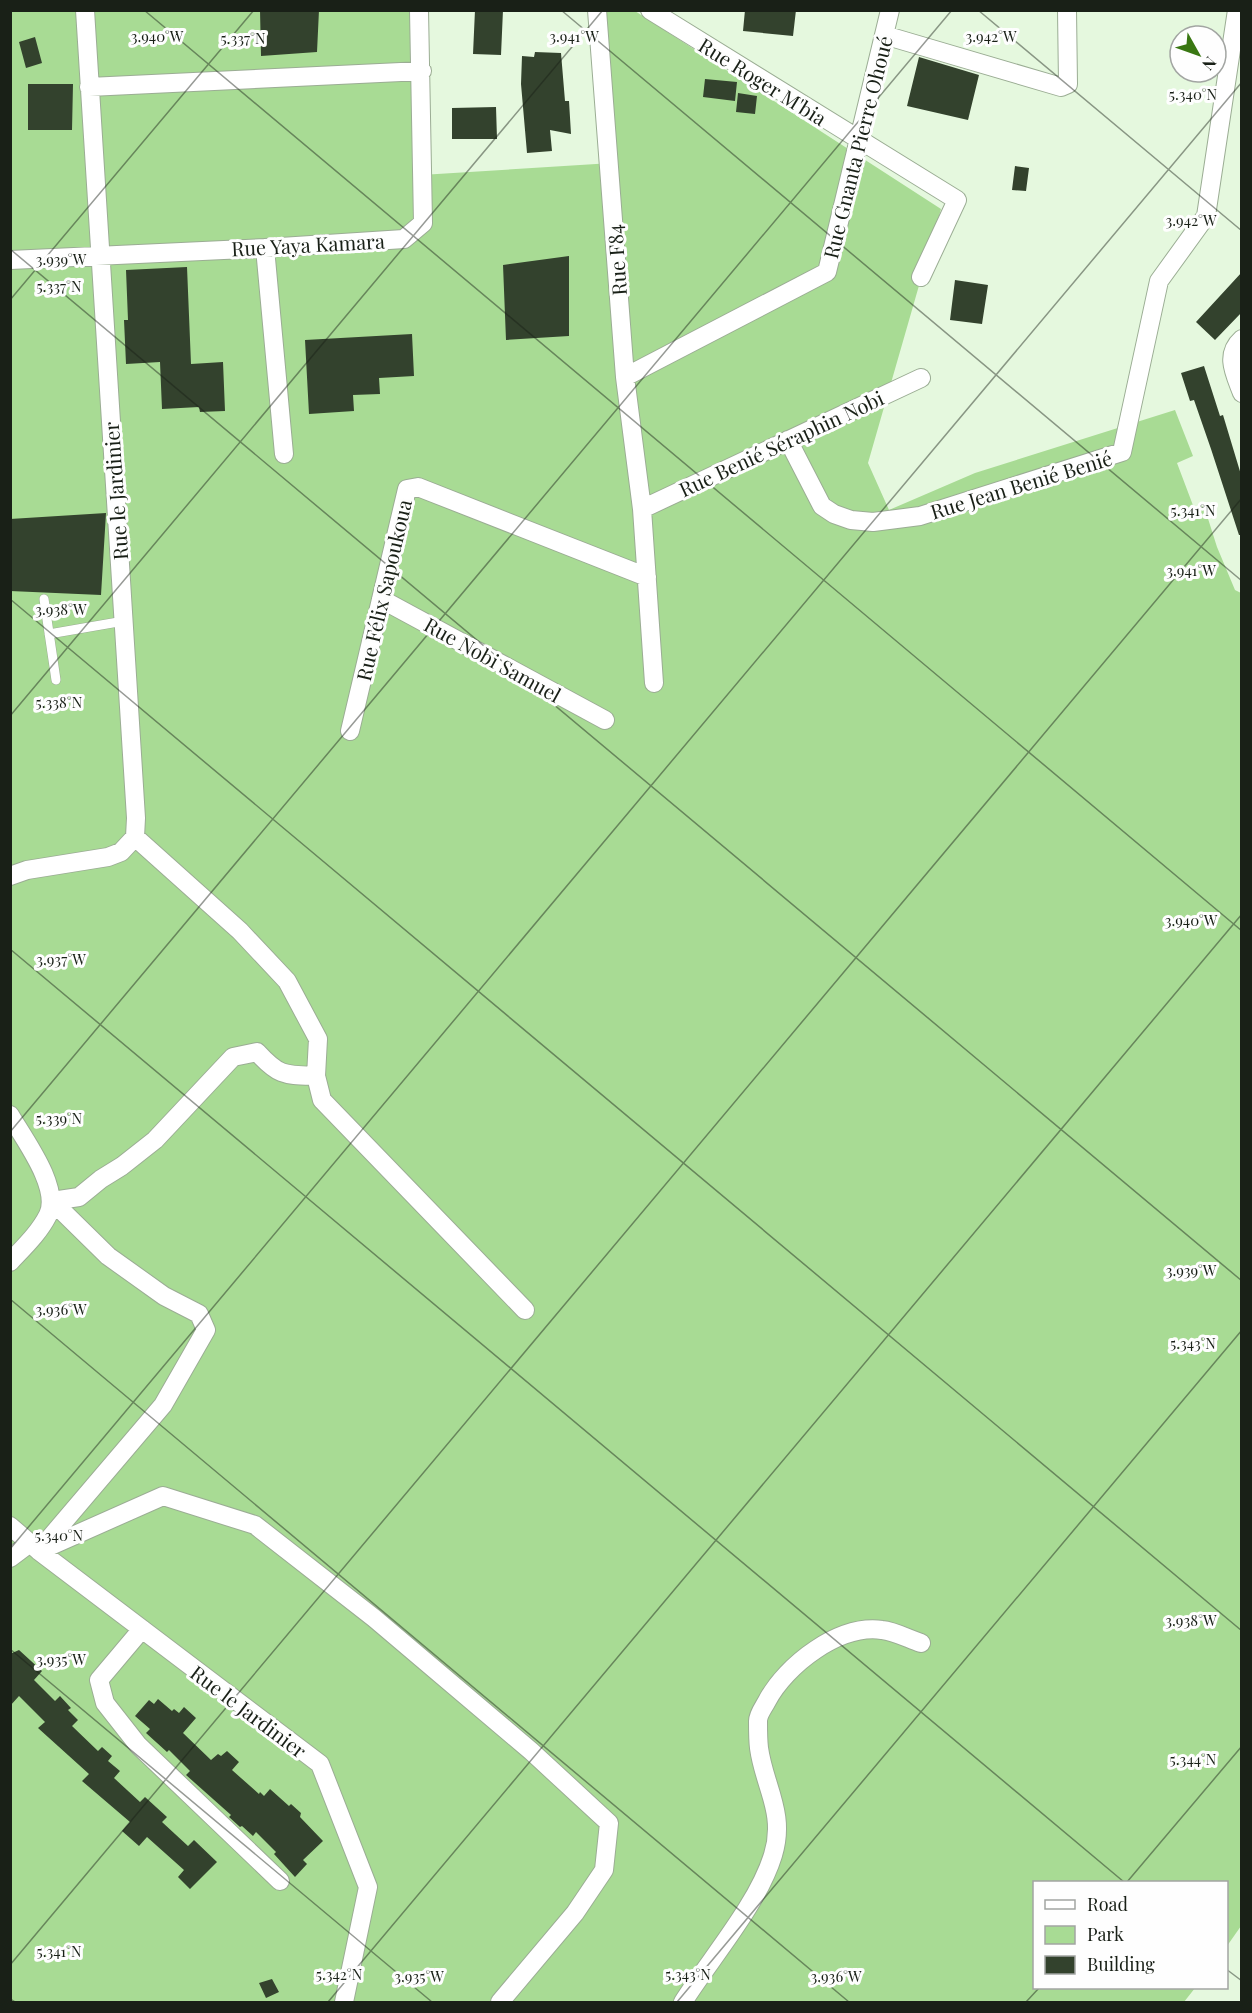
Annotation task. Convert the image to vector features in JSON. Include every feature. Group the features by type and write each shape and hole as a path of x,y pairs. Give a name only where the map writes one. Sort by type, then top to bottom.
{"street":[{"name":"Rue le Jardinier","path":"85,10 136,806 135,837"},
{"name":"Rue Yaya Kamara","path":"10,260 404,239 423,223 422,71 419,10"},
{"name":"Rue F84","path":"597,10 625,377 642,509 654,683"},
{"name":"Rue Roger M'bia","path":"651,10 957,200 921,277"},
{"name":"Rue Gnanta Pierre Ohoué","path":"625,377 827,272 890,10"},
{"path":"884,35 1061,87 1068,84 1067,10"},
{"name":"Rue Jean Benié Benié","path":"788,440 822,506 834,514 851,520 873,522 920,516 1122,452 1159,281 1206,216 1237,10"},
{"path":"89,87 422,71"},
{"path":"265,248 284,454"},
{"path":"1242,339 1235,345 1231,359 1242,393"},
{"name":"Rue Benié Séraphin Nobi","path":"642,509 921,378"},
{"name":"Rue Félix Sapoukoua","path":"350,731 407,489 418,487 646,577"},
{"name":"Rue Nobi Samuel","path":"381,598 605,720"},
{"path":"10,876 27,870 108,857 121,852 135,837 240,931 287,981 318,1040 316,1076 322,1100 525,1310"},
{"path":"52,1201 79,1197 155,1140 233,1057 257,1052 270,1067 285,1075 316,1076"},
{"path":"10,1115 46,1178 52,1201 49,1214 38,1231 10,1262"},
{"path":"35,1547 163,1405 207,1330 199,1314 164,1296 108,1256 52,1201"},
{"path":"10,1558 164,1496 255,1525 391,1633 531,1751 609,1823 604,1870 575,1913 500,2002"},
{"name":"Rue le Jardinier","path":"10,1526 320,1764 368,1887 344,2002"},
{"path":"142,1629 99,1680 105,1703 138,1745 280,1881"},
{"path":"683,2002 763,1882 774,1853 777,1819 759,1749 758,1717 775,1686 801,1660 825,1643 856,1632 882,1630 921,1644"}],"lane":[{"path":"44,599 56,680"},
{"path":"49,634 124,621"}],"green space":[{"path":"11,11 410,11 421,175 612,163 597,11 635,11 941,209 868,463 889,510 975,473 1175,410 1193,456 1177,463 1194,508 1204,506 1217,547 1235,590 1241,593 1241,1926 1228,1945 1228,1881 1033,1881 1033,1989 1194,1989 1184,2002 11,2002"}],"building":[{"path":"260,10 319,10 317,52 261,56"},
{"path":"475,10 503,10 501,55 473,54"},
{"path":"745,10 796,10 793,36 743,31"},
{"path":"35,37 42,63 26,68 19,42"},
{"path":"535,52 561,53 565,101 569,101 571,134 550,130 552,151 527,153 521,84 522,56 534,57"},
{"path":"919,57 979,75 968,120 907,106"},
{"path":"705,79 737,82 735,101 703,97"},
{"path":"28,84 73,84 72,130 28,130"},
{"path":"738,93 757,96 755,114 736,112"},
{"path":"496,107 497,139 452,139 452,108"},
{"path":"1015,166 1029,168 1026,191 1012,190"},
{"path":"569,256 569,336 506,340 503,265"},
{"path":"187,267 191,364 223,362 225,411 200,412 199,407 162,409 160,362 126,364 124,320 128,320 126,270"},
{"path":"1242,272 1242,312 1215,340 1196,322"},
{"path":"955,280 988,285 982,324 950,320"},
{"path":"412,334 414,376 379,378 380,394 353,395 354,411 309,414 305,340"},
{"path":"1204,366 1220,416 1223,415 1242,478 1242,535 1239,535 1194,400 1190,401 1181,373"},
{"path":"106,513 101,595 10,591 10,519"},
{"path":"19,1650 42,1671 34,1680 55,1701 60,1696 71,1708 68,1710 78,1720 72,1726 98,1751 102,1747 112,1756 108,1761 120,1771 114,1778 140,1802 145,1797 167,1817 162,1822 188,1846 194,1840 217,1862 190,1889 178,1877 184,1870 147,1837 139,1846 122,1831 130,1822 82,1781 89,1774 38,1728 45,1722 19,1696 10,1706 10,1654"},
{"path":"158,1699 172,1711 174,1709 179,1713 184,1707 196,1718 183,1733 211,1760 227,1751 239,1762 232,1770 259,1794 260,1792 264,1796 270,1789 289,1806 291,1804 323,1841 303,1860 307,1864 295,1877 274,1854 276,1852 256,1832 253,1836 242,1826 240,1827 229,1817 231,1815 186,1775 190,1771 169,1750 167,1752 146,1733 150,1729 135,1716 149,1700 154,1704"},
{"path":"272,1979 279,1992 266,1998 259,1983"}]}
